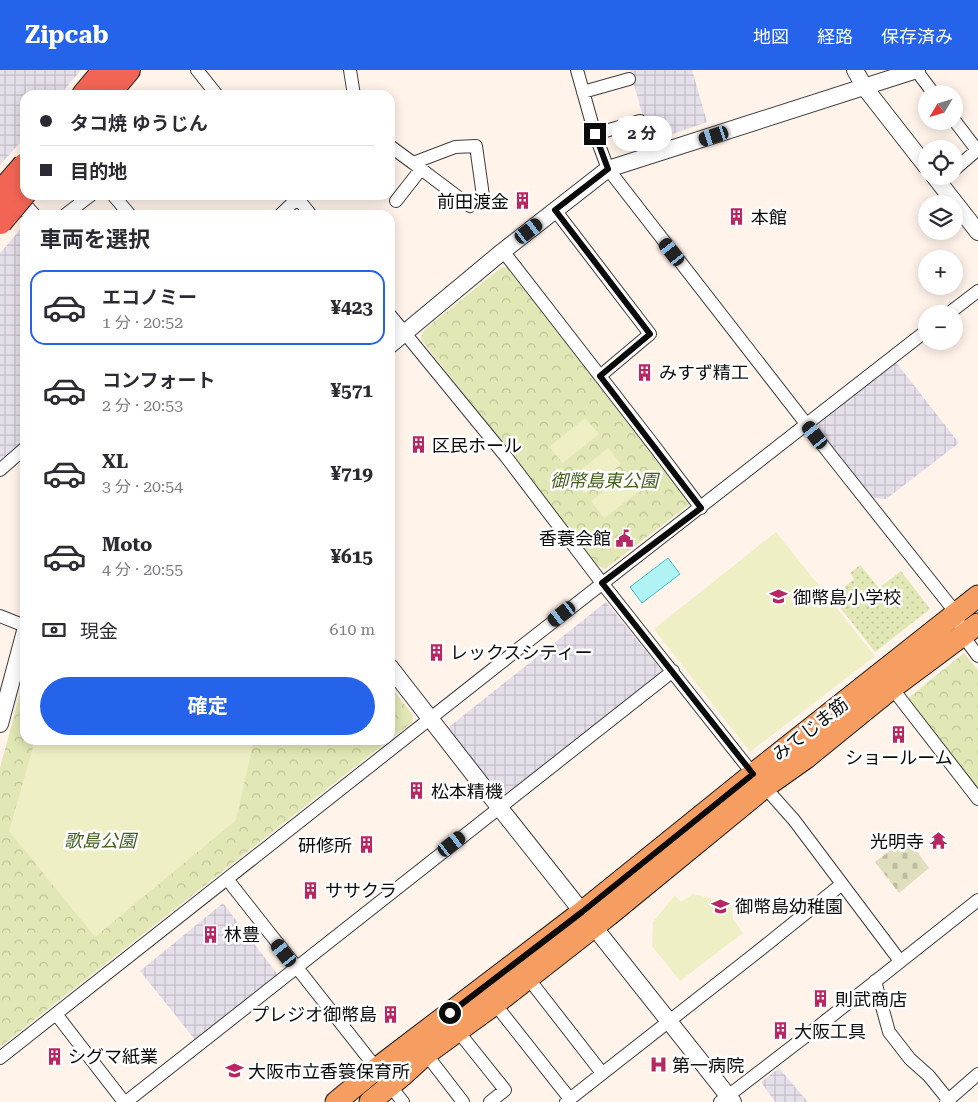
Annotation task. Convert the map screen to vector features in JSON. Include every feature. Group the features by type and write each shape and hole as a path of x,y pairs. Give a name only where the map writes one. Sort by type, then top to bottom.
{"highway":[{"path":"88,90 105,70"},
{"path":"111,90 128,70"},
{"path":"1,187 20,170"},
{"path":"0,222 20,198"}],"main road":[{"name":"みてじま筋","path":"336,1102 376,1069 588,920 759,780 978,596"},
{"name":"みてじま筋","path":"759,780 806,758 892,688 970,630"},
{"name":"みてじま筋","path":"370,1102 426,1054 528,978 588,920"}],"street":[{"path":"83,90 100,70"},
{"path":"197,70 213,90"},
{"path":"350,70 353,90"},
{"path":"577,70 595,134 608,169 806,424 970,630 978,656"},
{"path":"855,70 865,88 918,156"},
{"path":"395,340 608,169 917,70 928,85"},
{"path":"583,92 629,78"},
{"path":"595,134 640,120"},
{"path":"962,130 977,150 963,162"},
{"path":"395,150 417,166 470,206 483,196 476,146 455,147 417,166 396,201"},
{"path":"20,164 1,187 21,201 28,210"},
{"path":"944,185 978,232"},
{"path":"71,210 84,200"},
{"path":"117,200 126,210"},
{"path":"285,210 294,200"},
{"path":"555,210 650,334 600,376"},
{"path":"504,251 701,508"},
{"path":"960,305 978,291"},
{"path":"395,320 507,458 602,583 759,780 794,820 900,961"},
{"path":"0,1058 430,718 918,337"},
{"path":"0,470 20,452"},
{"path":"0,616 20,624"},
{"path":"0,724 4,695 20,646"},
{"path":"56,1014 125,1102 673,671"},
{"path":"395,673 498,807 669,1021 727,1100 978,900"},
{"path":"892,688 978,799"},
{"path":"227,879 403,1102"},
{"path":"495,1004 568,1100 842,884"},
{"path":"528,978 602,1073"},
{"path":"875,981 889,1032 910,1059 929,1076 948,1101 978,1074"},
{"path":"458,1030 505,1090 490,1102"},
{"path":"426,1054 464,1102"}],"shaded area":[{"path":"0,70 81,70 64,90 20,90 20,143 0,165"},
{"path":"630,70 692,70 707,122 650,142"},
{"path":"20,230 20,446 0,463 0,253"},
{"path":"895,361 959,443 886,499 873,498 819,431 819,422"},
{"path":"606,602 663,672 501,799 445,730"},
{"path":"223,903 278,975 196,1041 140,971"},
{"name":"大阪工具","path":"779,1068 808,1102 775,1102 761,1082"}],"green space":[{"name":"御幣島東公園","path":"502,267 510,268 689,495 690,504 605,569 597,565 421,339 424,330"},
{"path":"585,418 599,434 563,463 549,447"},
{"path":"608,448 621,464 584,494 571,478"},
{"path":"628,473 641,490 604,518 591,501"},
{"path":"776,532 875,656 750,752 654,629"},
{"path":"860,565 879,588 901,571 930,609 875,652 832,597 854,579 850,573"},
{"path":"964,653 978,670 978,790 907,699"},
{"path":"395,692 413,715 412,723 395,735"},
{"name":"歌島公園","path":"20,694 20,745 383,745 0,1047 0,768"},
{"path":"34,745 253,745 236,820 95,937 9,831"},
{"path":"907,838 929,868 899,893 875,862"},
{"path":"693,894 718,900 723,906 732,907 733,919 743,933 680,981 652,946 653,922 675,895 681,902"}],"water":[{"path":"668,558 680,574 642,603 630,587"}],"place":[{"name":"前田渡金","path":"523,201"},
{"name":"本館","path":"737,217"},
{"name":"みすず精工","path":"645,372"},
{"name":"区民ホール","path":"418,445"},
{"name":"香蓑会館","path":"625,538"},
{"name":"御幣島小学校","path":"779,597"},
{"name":"レックスシティー","path":"436,652"},
{"name":"ショールーム","path":"899,734"},
{"name":"松本精機","path":"417,791"},
{"name":"光明寺","path":"938,841"},
{"name":"研修所","path":"366,845"},
{"name":"ササクラ","path":"311,890"},
{"name":"御幣島幼稚園","path":"721,906"},
{"name":"林豊","path":"210,934"},
{"name":"則武商店","path":"821,999"},
{"name":"プレジオ御幣島","path":"391,1014"},
{"name":"大阪工具","path":"780,1031"},
{"name":"シグマ紙業","path":"54,1056"},
{"name":"第一病院","path":"658,1065"},
{"name":"大阪市立香簑保育所","path":"234,1071"}],"route":[{"path":"450,1013 582,912 753,774 602,583 701,508 600,376 650,334 555,210 608,169 595,134"}]}
